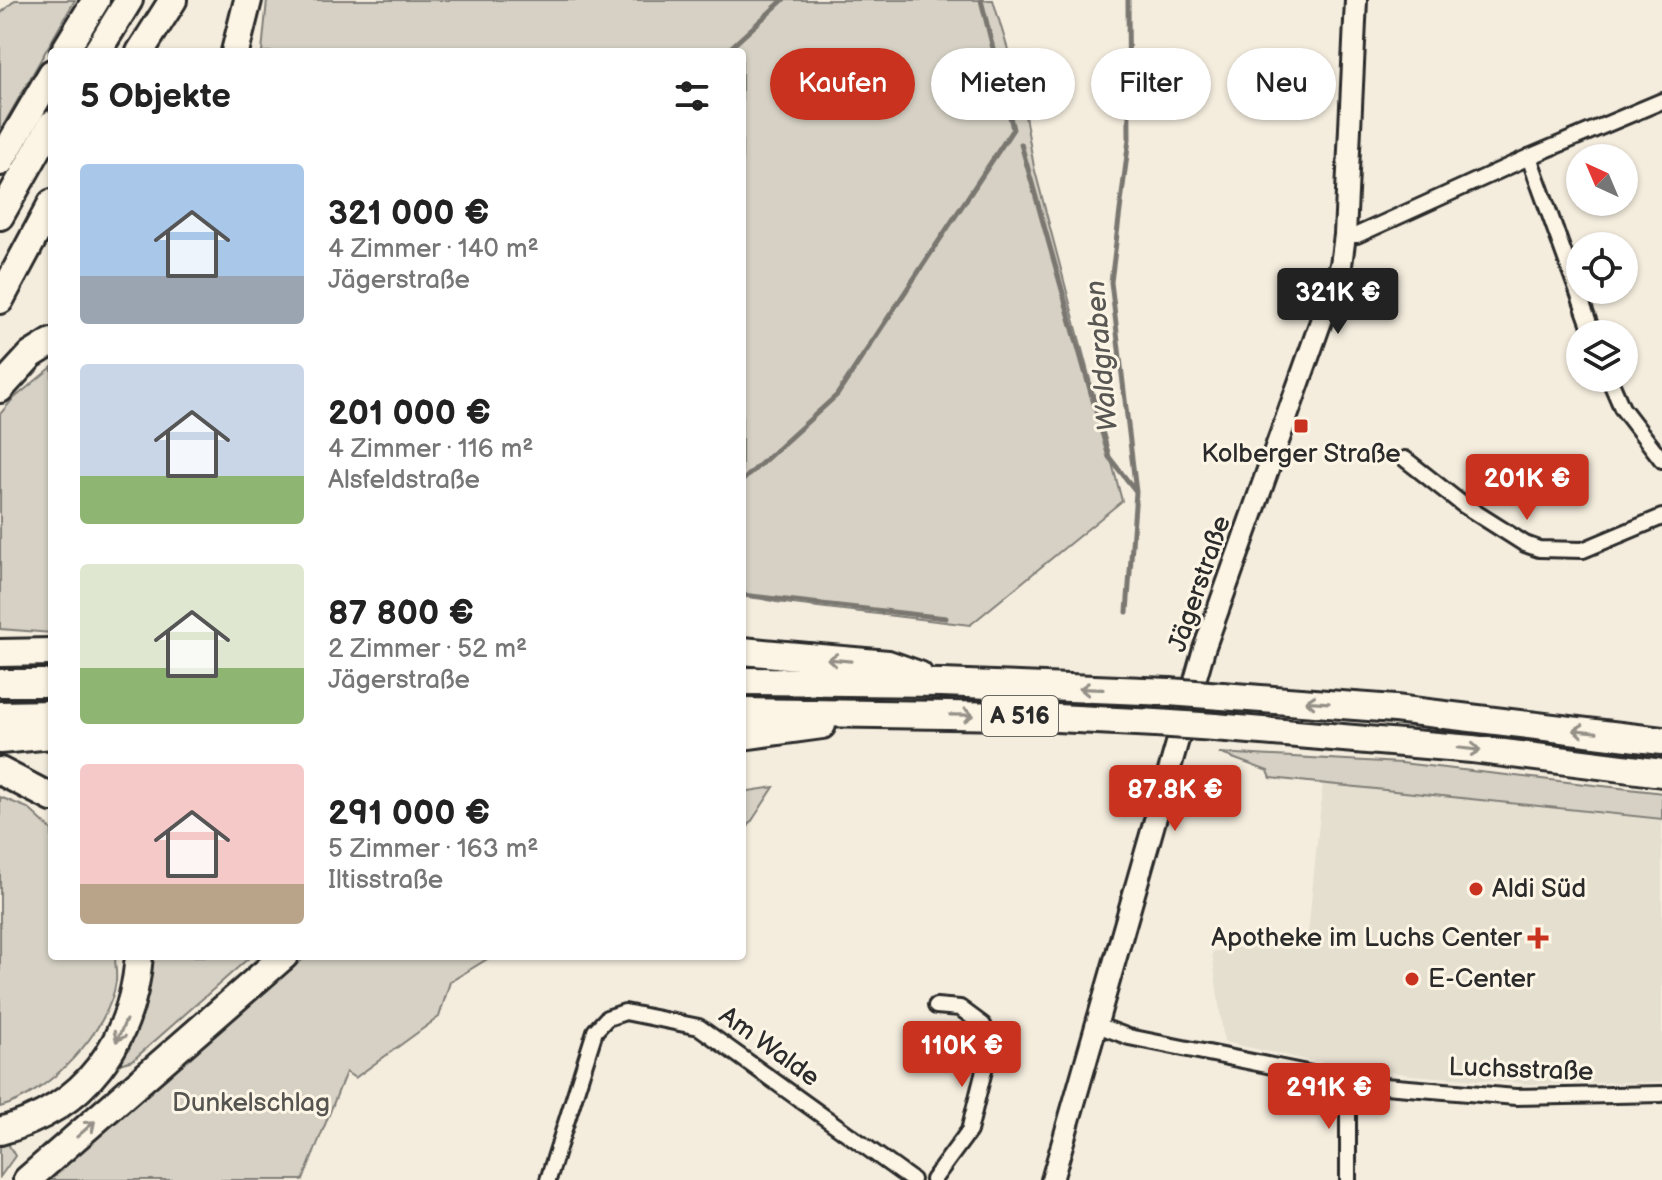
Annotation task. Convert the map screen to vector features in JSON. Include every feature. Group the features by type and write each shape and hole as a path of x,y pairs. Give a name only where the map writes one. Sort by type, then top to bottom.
{"highway":[{"path":"66,48 96,0"},
{"path":"99,48 129,0"},
{"path":"143,48 173,0"},
{"path":"236,48 248,0"},
{"path":"0,162 48,80"},
{"path":"0,216 48,131"},
{"path":"0,300 48,210"},
{"path":"0,321 31,240"},
{"path":"0,389 31,355 48,344"},
{"path":"746,651 888,664 942,683"},
{"path":"0,653 48,652"},
{"name":"A 516","path":"746,681 942,683 1169,692 1382,708 1662,741"},
{"path":"0,683 48,683"},
{"name":"A 516","path":"746,712 1017,716 1156,723 1472,749 1662,773"},
{"path":"746,735 884,713"},
{"path":"0,715 48,714"},
{"path":"0,740 48,735"},
{"path":"0,771 48,796"},
{"path":"0,1131 25,1124 57,1107 101,1066 128,1015 139,960"},
{"path":"27,1180 279,960"}],"street":[{"name":"Jägerstraße","path":"1052,1180 1204,649 1341,265 1356,0"},
{"path":"1345,235 1357,235 1662,101"},
{"path":"1529,157 1588,320"},
{"path":"1615,392 1622,408 1662,460"},
{"path":"1405,459 1462,504 1525,544 1539,549 1554,552 1583,550 1662,517"},
{"path":"933,1180 969,1131 991,1042 983,1025 960,1008 936,1006"},
{"name":"Am Walde","path":"548,1180 595,1031 607,1018 625,1012 699,1027 912,1180"},
{"name":"Luchsstraße","path":"1097,1025 1129,1037 1348,1083 1516,1097 1662,1094"},
{"path":"1348,1083 1348,1180"}],"shaded area":[{"path":"1323,782 1662,819 1662,1082 1530,1084 1412,1075 1302,1059 1224,1042 1212,952 1307,943"}],"green space":[{"path":"15,0 75,0 0,131 0,14"},
{"path":"267,0 993,0 1007,48 931,48 931,120 1026,120 1034,167 1122,501 970,625 776,602 746,595 746,48 262,48"},
{"path":"48,370 48,633 0,629 0,414"},
{"path":"1219,753 1401,763 1662,793 1662,819 1271,778 1268,771"},
{"path":"774,787 746,830 746,791"},
{"path":"0,797 28,808 48,826 48,960 115,960 116,981 102,1020 74,1058 38,1089 0,1107"},
{"name":"Dunkelschlag","path":"148,960 246,960 133,1060 119,1064 133,1037 146,986"},
{"name":"Dunkelschlag","path":"302,960 486,960 450,982 439,1017 355,1078 346,1072 303,1180 46,1180"},
{"path":"7,1142 15,1156 0,1177 0,1143"}],"waterway":[{"path":"730,48 783,0"},
{"path":"746,477 837,395 1013,129 981,0"},
{"name":"Waldgraben","path":"1127,612 1136,492 1111,282 1129,139 1128,0"},
{"path":"1021,144 1109,457 1135,490"},
{"path":"746,595 946,618"}],"place":[{"name":"Kolberger Straße","path":"1301,426"},
{"name":"Aldi Süd","path":"1476,889"},
{"name":"Apotheke im Luchs Center","path":"1538,938"},
{"name":"E-Center","path":"1412,979"}]}
